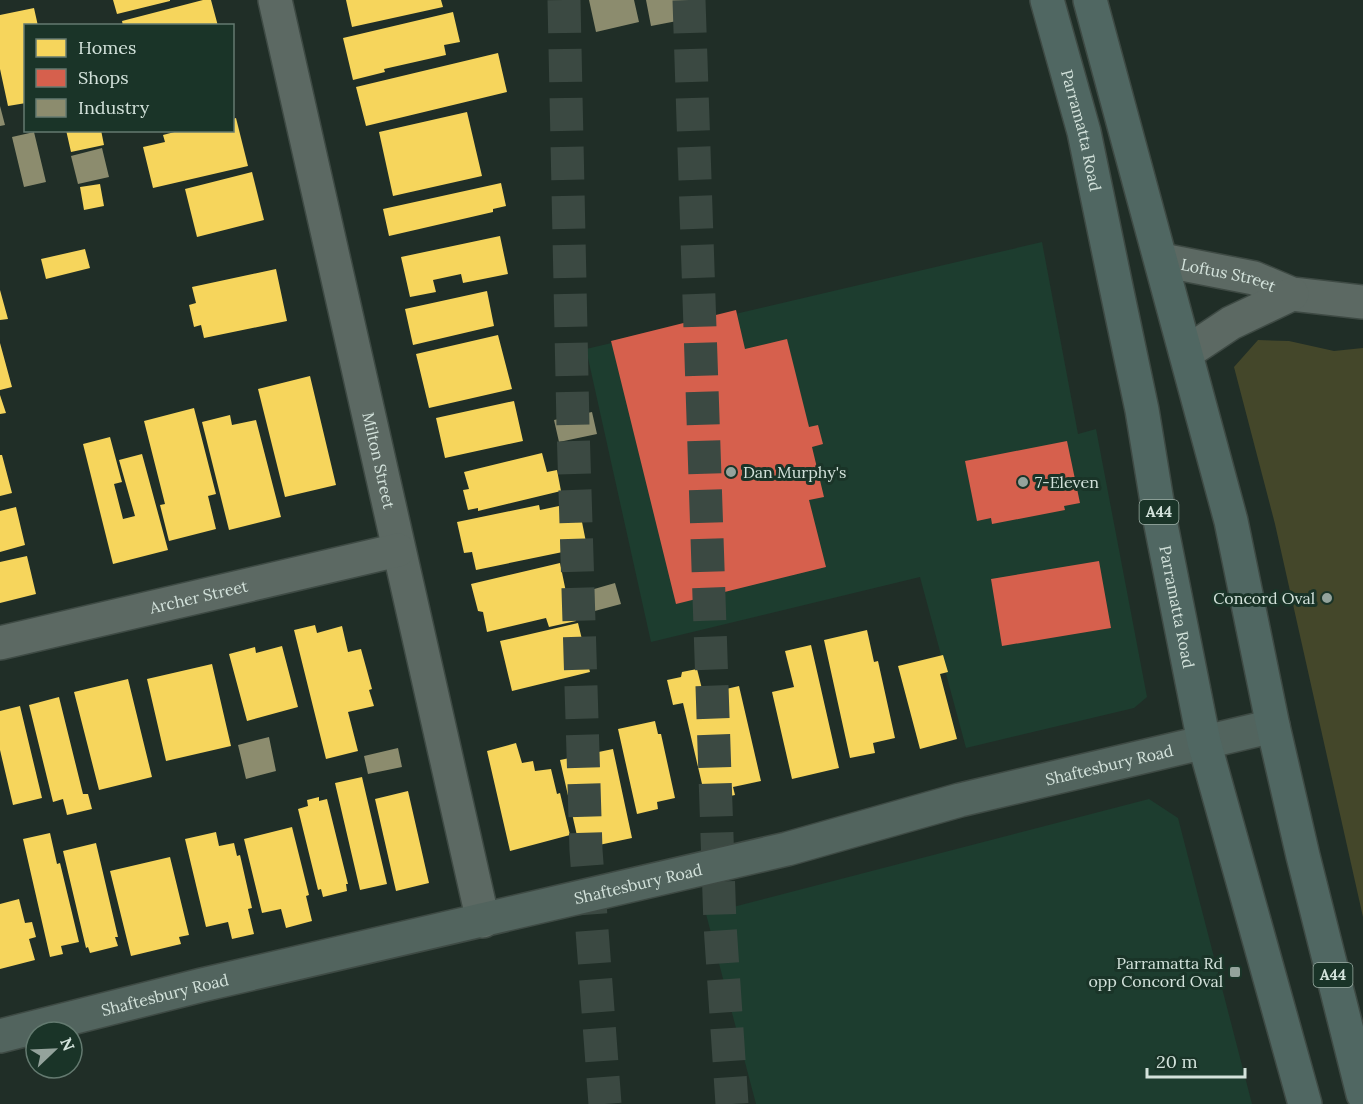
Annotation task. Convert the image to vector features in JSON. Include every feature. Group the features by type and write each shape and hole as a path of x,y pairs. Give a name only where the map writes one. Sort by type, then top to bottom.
{"highway":[{"name":"Parramatta Road","path":"1047,0 1084,132 1142,410 1162,532 1204,742 1305,1104"},
{"name":"A44","path":"1090,0 1231,521 1273,726 1363,1094"}],"main road":[{"name":"Shaftesbury Road","path":"0,1036 202,985 787,849 960,800 1273,726"}],"street":[{"name":"Milton Street","path":"275,0 483,921"},
{"name":"Loftus Street","path":"1162,260 1254,278 1292,294 1363,302"},
{"name":"Loftus Street","path":"1186,353 1231,323 1292,294"},
{"name":"Archer Street","path":"0,643 398,549"}],"shaded area":[{"path":"1042,242 1078,434 1096,429 1147,697 1134,708 966,748 920,577 651,642 586,349"},
{"name":"Concord Oval","path":"1258,340 1289,341 1334,351 1363,348 1363,917 1275,524 1234,367"},
{"path":"1149,799 1178,818 1252,1104 756,1104 706,914"}],"building: Homes":[{"path":"113,0 170,0 170,1 117,14"},
{"path":"203,0 211,0 217,24 123,24 122,21"},
{"path":"346,0 441,0 443,7 352,27"},
{"path":"34,8 38,24 24,24 24,103 8,106 0,69 0,15"},
{"path":"453,12 460,42 444,45 446,55 384,69 385,72 353,80 343,38"},
{"path":"498,53 507,92 366,126 356,87"},
{"path":"467,112 482,176 393,196 379,132"},
{"path":"234,118 236,118 248,166 153,188 143,147 165,142 163,135 174,132 234,132"},
{"path":"66,132 101,132 104,145 71,152"},
{"path":"252,172 264,220 197,237 185,189"},
{"path":"501,183 506,206 493,209 493,212 389,236 383,209"},
{"path":"100,184 104,206 84,210 80,187"},
{"path":"500,236 508,274 463,283 461,274 433,280 436,292 410,297 401,257"},
{"path":"85,249 90,268 46,279 41,259"},
{"path":"276,269 287,321 204,338 201,325 194,327 189,305 196,303 192,287"},
{"path":"0,290 8,319 0,320"},
{"path":"487,291 494,326 413,345 405,309"},
{"path":"498,335 512,389 429,408 416,354"},
{"path":"0,343 12,387 0,390"},
{"path":"310,376 336,485 285,497 258,389"},
{"path":"0,395 6,413 0,414"},
{"path":"514,401 523,441 445,458 436,418"},
{"path":"194,408 216,494 208,496 216,529 169,541 160,505 165,504 144,421"},
{"path":"230,415 232,425 256,420 281,517 229,530 202,422"},
{"path":"110,437 122,482 114,484 123,519 135,516 119,460 142,454 168,550 113,564 83,444"},
{"path":"542,453 547,472 557,470 561,491 478,511 478,508 468,510 463,490 469,489 464,472"},
{"path":"0,455 2,455 12,493 0,496"},
{"path":"578,502 587,547 476,570 472,552 464,553 457,522 539,505 540,510"},
{"path":"16,507 25,545 0,552 0,511"},
{"path":"27,556 36,594 0,603 0,562"},
{"path":"560,563 566,592 570,591 576,621 549,627 546,618 487,632 483,612 478,611 471,584"},
{"path":"578,623 590,672 512,691 500,641"},
{"path":"315,625 317,633 342,626 348,652 361,649 372,689 369,690 374,706 348,712 358,751 326,759 294,630"},
{"path":"867,630 874,662 878,661 895,738 873,743 875,753 850,758 824,640"},
{"path":"811,645 839,768 792,779 772,692 794,687 785,651"},
{"path":"282,646 298,707 247,721 229,654 255,647 256,653"},
{"path":"943,655 948,672 940,674 957,739 920,749 898,666"},
{"path":"212,664 231,746 166,761 147,679"},
{"path":"697,669 702,689 708,687 709,693 739,686 761,781 733,787 735,795 706,801 683,703 673,705 667,680 681,677 682,672"},
{"path":"128,679 152,777 99,790 74,692"},
{"path":"59,697 83,794 88,794 92,809 67,815 63,799 53,802 29,705"},
{"path":"20,706 42,798 13,805 0,750 0,711"},
{"path":"655,721 658,734 661,734 675,798 657,802 658,809 637,814 618,729"},
{"path":"516,743 522,763 533,761 535,771 551,769 557,794 560,793 570,835 510,851 487,751"},
{"path":"613,749 632,838 580,849 560,760"},
{"path":"362,777 387,884 360,890 335,783"},
{"path":"408,791 429,883 396,891 375,799"},
{"path":"319,797 319,801 327,799 348,884 346,884 347,891 323,897 321,889 318,890 298,809 308,806 307,800"},
{"path":"292,827 309,895 306,896 312,921 286,928 281,909 262,913 244,839"},
{"path":"216,832 219,846 234,843 237,856 240,855 252,908 248,909 254,934 232,939 228,922 206,927 185,839"},
{"path":"50,833 57,864 60,863 79,942 61,946 63,954 50,957 23,839"},
{"path":"96,843 118,937 115,937 118,946 90,953 88,947 86,948 63,851"},
{"path":"170,857 189,935 179,937 181,944 131,956 110,871"},
{"path":"19,899 25,923 32,922 36,937 29,939 35,960 0,969 0,904"}],"building: Shops":[{"name":"Dan Murphy's","path":"736,310 745,349 787,339 809,427 818,425 823,444 812,447 824,497 809,500 826,567 676,604 611,341"},
{"name":"7-Eleven","path":"1067,441 1080,503 1064,506 1065,510 992,524 991,518 977,521 965,461"},
{"path":"1099,561 1111,628 1002,646 991,579"}],"building: Industry":[{"path":"589,0 634,0 639,22 596,32"},
{"path":"646,0 700,0 703,16 651,26"},
{"path":"0,106 5,125 0,126"},
{"path":"34,132 46,182 24,187 12,137"},
{"path":"102,148 109,177 78,184 71,156"},
{"path":"592,412 597,434 559,442 554,420"},
{"path":"615,583 621,604 576,616 570,596"},
{"path":"269,737 276,771 246,779 238,745"},
{"path":"398,748 402,767 368,774 364,756"}],"tunnel":[{"path":"564,0 573,426 586,850 605,1104"},
{"path":"689,0 720,925 732,1104"}],"place":[{"name":"Dan Murphy's","path":"731,472"},
{"name":"7-Eleven","path":"1023,482"},
{"name":"Concord Oval","path":"1327,598"},
{"name":"Parramatta Rd opp Concord Oval","path":"1235,972"}]}
